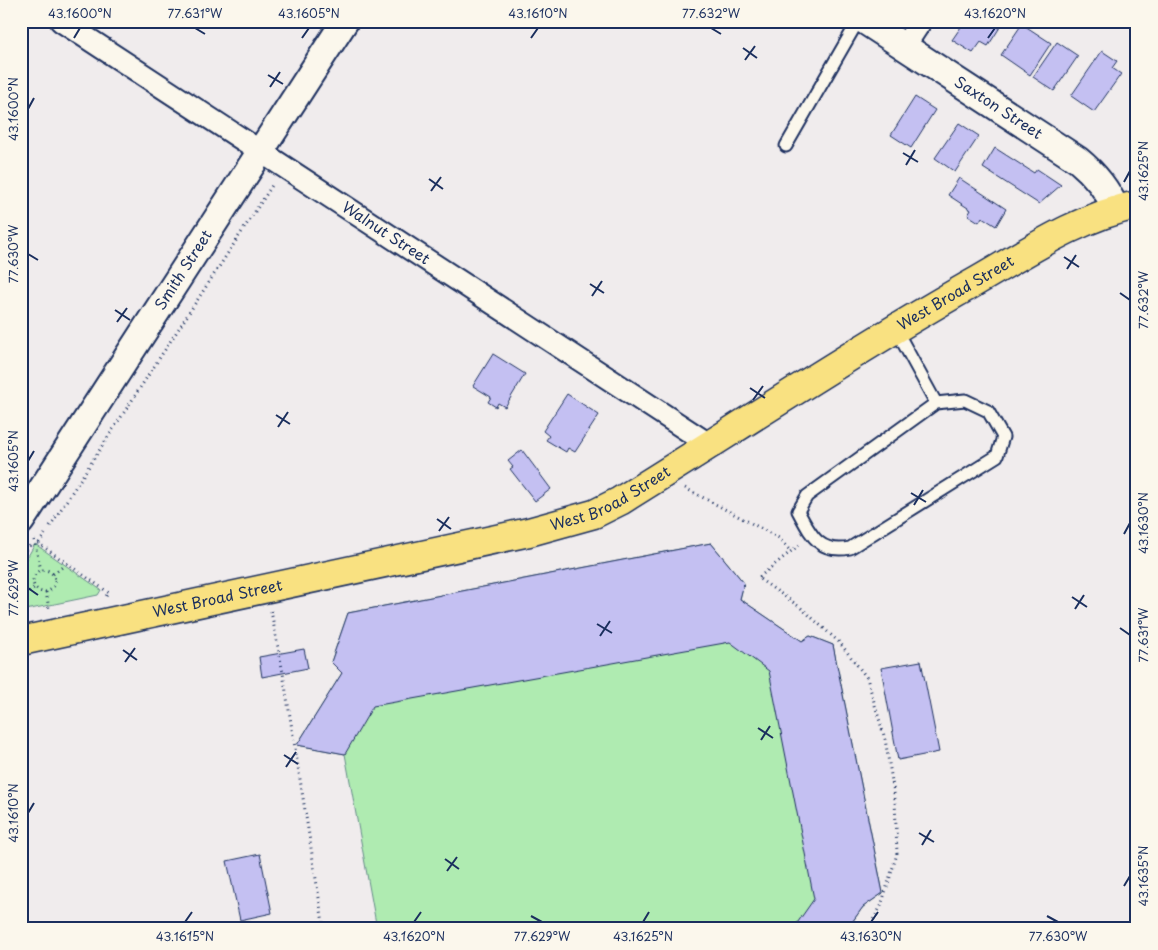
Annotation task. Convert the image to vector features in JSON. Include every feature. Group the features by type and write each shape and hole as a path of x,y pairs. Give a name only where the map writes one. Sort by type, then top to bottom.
{"main road":[{"name":"West Broad Street","path":"21,641 564,523 594,514 620,502 895,328 1033,249 1085,222 1126,207"}],"street":[{"name":"Walnut Street","path":"61,21 710,445"},
{"name":"Smith Street","path":"27,530 260,151 345,21"},
{"name":"Saxton Street","path":"865,21 1078,160 1100,181 1108,192 1126,207"},
{"path":"904,47 921,21"}],"lane":[{"path":"786,146 858,21"},
{"path":"895,328 936,403"},
{"path":"965,400 988,410 1003,437 997,456 850,548 838,550 822,545 810,532 798,510 807,496 936,403 965,400"}],"path":[{"path":"38,543 274,184"},
{"path":"661,476 779,538 791,552"},
{"path":"27,530 38,543 109,593"},
{"path":"21,559 27,530"},
{"path":"27,530 41,570"},
{"path":"804,541 758,578 800,607 840,642 867,678 885,738 895,799 897,854 881,906 868,929"},
{"path":"53,574 64,565"},
{"path":"41,570 46,570 53,574 54,584 51,590 41,592 33,584 34,576 41,570"},
{"path":"21,598 35,587"},
{"path":"266,588 283,673 324,929"},
{"path":"46,592 49,610"}],"green space":[{"path":"711,543 744,583 740,599 802,641 810,636 833,645 883,893 863,907 847,929 377,929 345,754 297,745 342,673 331,662 348,613"},
{"path":"35,544 101,590 98,595 21,611 21,568"}],"building":[{"path":"965,21 1004,21 988,46 981,42 973,53 952,40"},
{"path":"1022,24 1051,43 1030,75 1001,55"},
{"path":"1057,42 1078,56 1054,91 1033,77"},
{"path":"1102,51 1117,61 1112,68 1121,74 1094,112 1071,96"},
{"path":"915,97 935,110 911,148 891,135"},
{"path":"959,123 979,136 955,172 935,158"},
{"path":"995,148 1034,173 1037,169 1061,185 1039,204 983,168"},
{"path":"959,178 1006,209 996,226 982,217 979,222 968,215 971,210 948,195"},
{"path":"493,354 525,374 505,407 498,403 496,407 488,402 491,397 473,386"},
{"path":"567,394 599,415 575,452 568,448 566,452 546,440 549,436 543,431"},
{"path":"522,450 551,489 535,501 510,469 513,467 508,461"},
{"path":"711,543 744,583 740,599 802,641 810,636 833,645 883,893 863,907 847,929 793,929 814,899 769,671 730,642 373,706 345,754 297,745 342,673 331,662 348,613"},
{"path":"304,649 308,668 262,677 259,657"},
{"path":"921,661 939,752 898,760 881,668"},
{"path":"260,854 272,913 240,920 227,861"}]}
